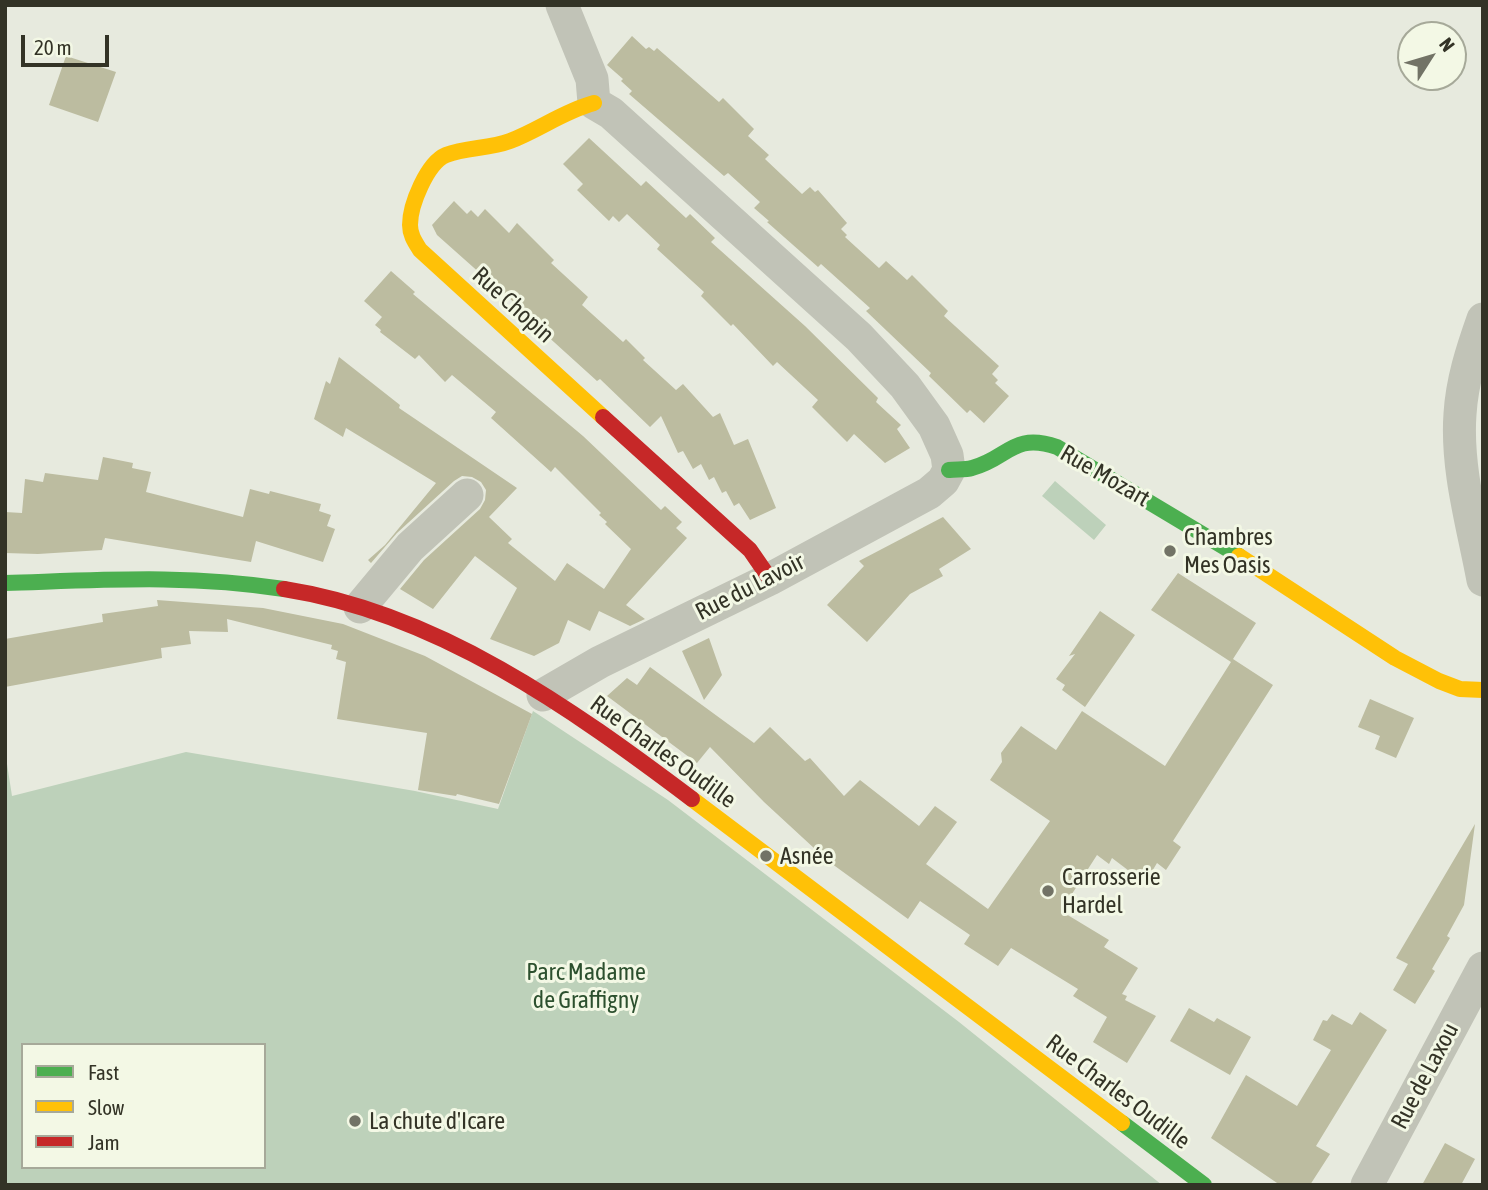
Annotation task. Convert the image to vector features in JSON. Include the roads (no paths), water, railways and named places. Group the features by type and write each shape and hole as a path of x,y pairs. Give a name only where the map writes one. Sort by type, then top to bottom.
{"street":[{"path":"562,5 592,79 593,103 611,113 883,361 934,426 947,455 949,470"},
{"name":"Rue Chopin","path":"593,103 582,105 535,131 502,145 452,152 440,157 430,166 422,180 410,217 411,237 419,250 750,550 770,579"},
{"path":"1483,319 1470,358 1473,393 1460,416 1461,449 1483,580"},
{"name":"Rue Mozart","path":"949,470 973,468 1028,442 1042,442 1057,447 1209,537 1395,658 1439,681 1460,688 1483,690"},
{"name":"Rue du Lavoir","path":"543,695 600,662 770,579 929,493 943,481 949,470"},
{"path":"360,607 410,547 467,495"},
{"name":"Rue Charles Oudille","path":"5,583 153,578 213,581 275,589 360,607 454,647 543,695 604,733 1204,1185"},
{"path":"5,603 42,583"},
{"name":"Rue de Laxou","path":"1367,1185 1483,968"}],"place":[{"name":"Chambres Mes Oasis","path":"1170,551"},
{"name":"Asnée","path":"766,856"},
{"name":"Carrosserie Hardel","path":"1048,891"},
{"name":"La chute d'Icare","path":"355,1121"}],"park label":[{"name":"Parc Madame de Graffigny","path":"586,986"}]}
